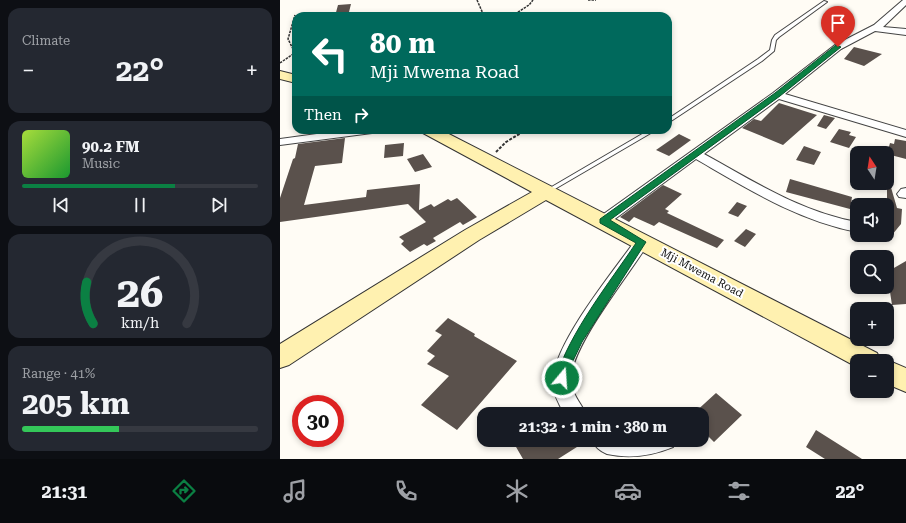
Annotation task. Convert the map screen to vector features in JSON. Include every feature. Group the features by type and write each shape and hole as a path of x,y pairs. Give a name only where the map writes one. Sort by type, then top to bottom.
{"main road":[{"path":"280,75 292,78"},
{"name":"Mji Mwema Road","path":"437,134 855,354"},
{"path":"280,357 472,235 546,192"},
{"path":"894,375 906,381"}],"street":[{"path":"604,221 777,95 838,47 877,27 906,1"},
{"path":"877,27 906,32"},
{"path":"777,95 906,134"},
{"path":"280,142 341,134"},
{"path":"696,154 798,210 836,223 850,226"},
{"path":"572,407 564,393 562,378 566,365 578,340 642,242"},
{"path":"612,447 624,451 645,447"}],"lane":[{"path":"672,118 760,60 772,50 774,40 777,36 825,2"},
{"path":"546,192 646,134"}],"path":[{"path":"478,0 482,12"},
{"path":"518,12 529,5 533,0"},
{"path":"588,0 596,0"},
{"path":"292,25 288,39 292,47"},
{"path":"280,63 292,55"},
{"path":"490,162 491,157 498,148 520,134"}],"building":[{"path":"351,4 349,12 336,12 338,5"},
{"path":"854,47 882,54 864,66 844,59"},
{"path":"779,103 817,115 783,145 742,128 754,119 761,121"},
{"path":"824,115 835,118 826,129 817,126"},
{"path":"839,129 851,132 849,135 856,137 849,148 830,142"},
{"path":"679,134 691,140 669,156 656,150"},
{"path":"345,138 342,163 315,166 304,205 366,197 367,190 420,184 419,210 431,204 434,207 448,199 451,201 457,198 477,217 463,225 460,222 433,238 436,241 427,246 424,244 410,252 401,244 404,241 399,237 426,222 408,204 280,222 280,198 293,159 295,158 298,144"},
{"path":"895,139 906,141 906,159 894,156 894,146 889,146 890,143 894,144"},
{"path":"404,143 403,156 384,158 385,145"},
{"path":"804,146 821,152 814,165 796,160"},
{"path":"423,154 432,167 415,172 407,159"},
{"path":"790,179 852,197 850,198 850,209 786,192"},
{"path":"663,185 682,194 665,209 669,211 667,213 724,240 717,248 659,222 654,226 634,217 629,222 620,217"},
{"path":"887,190 892,190 897,208 902,209 901,224 894,232 894,198 887,198"},
{"path":"737,202 747,206 738,217 728,213"},
{"path":"746,229 756,234 745,247 734,241"},
{"path":"906,261 906,304 894,305 894,302 892,302 890,294 894,294 894,268"},
{"path":"448,318 475,334 474,336 517,361 457,430 421,405 449,376 427,364 435,356 427,351 442,335 435,331"},
{"path":"716,393 742,415 714,442 709,437 709,407 701,407"},
{"path":"816,430 862,459 825,459 806,447"},
{"path":"516,447 577,447 558,459 523,459"}],"route":[{"path":"562,378 566,365 578,340 642,242 604,221 777,95 838,47"}]}
